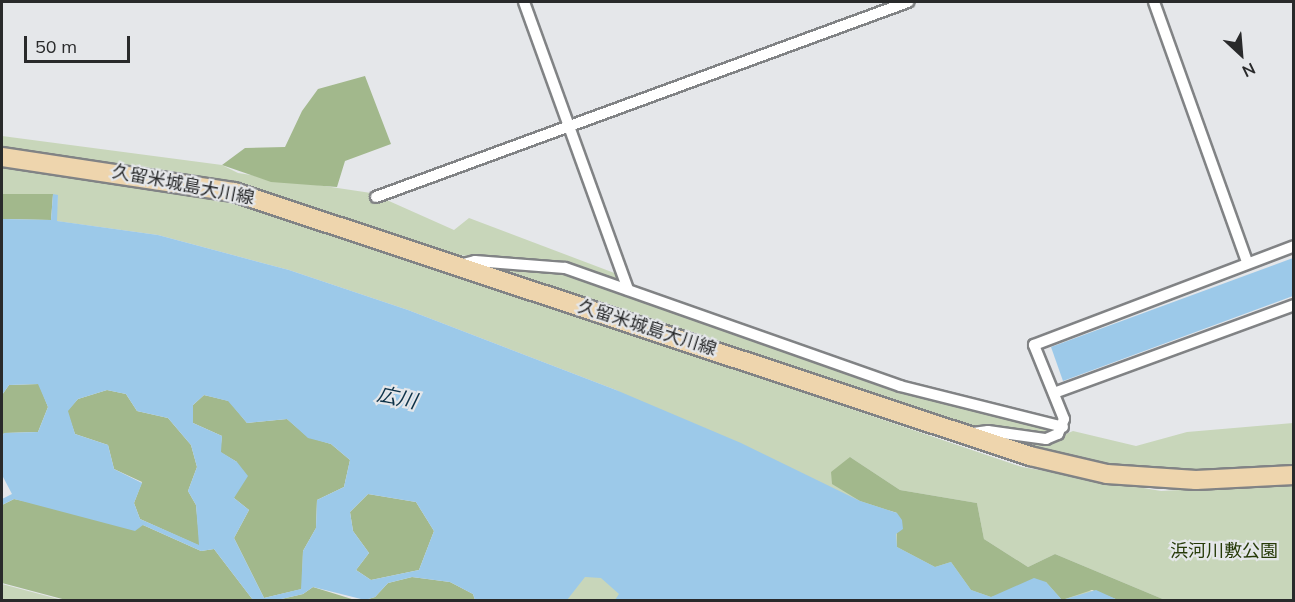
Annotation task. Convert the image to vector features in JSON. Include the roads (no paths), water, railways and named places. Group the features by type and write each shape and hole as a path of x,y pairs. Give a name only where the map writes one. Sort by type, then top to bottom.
{"main road":[{"name":"久留米城島大川線","path":"2,157 234,192 1030,456 1107,474 1196,480 1293,475"}],"street":[{"path":"524,2 628,290"},
{"path":"376,197 908,2"},
{"path":"1154,2 1248,262"},
{"path":"1063,428 1054,393 1034,345 1293,246"},
{"path":"458,265 475,261 565,268 900,386 1063,428"},
{"path":"1054,393 1293,305"},
{"path":"964,434 988,431 1046,439 1063,428"}],"water":[{"name":"広川","path":"53,194 58,195 57,221 158,235 289,270 408,310 616,390 741,443 860,501 897,513 902,520 903,529 896,534 897,547 935,567 951,562 971,590 991,597 1034,578 1046,582 1062,600 615,600 619,594 601,578 585,577 567,600 475,600 473,594 450,582 412,577 388,583 375,597 365,600 313,587 303,594 277,600 253,600 214,549 201,551 143,525 135,531 14,499 2,505 2,499 12,494 2,475 2,437 4,433 38,432 48,407 38,384 9,385 2,395 2,219 51,220","holes":["107,390 126,394 137,411 168,418 191,445 197,467 188,491 196,505 199,545 140,519 134,503 142,483 114,469 108,445 75,434 68,411 78,399","204,395 228,401 247,423 287,419 308,438 331,444 350,460 344,487 317,500 316,528 303,551 301,589 264,598 234,538 249,510 234,498 248,476 237,462 221,452 222,436 193,423 193,405","368,494 416,502 434,531 419,570 371,580 356,570 369,553 353,531 350,512"]},
{"path":"1293,258 1293,296 1063,381 1051,347"},
{"path":"1096,590 1118,600 1062,600"}],"park label":[{"name":"浜河川敷公園","path":"1224,551"}]}
